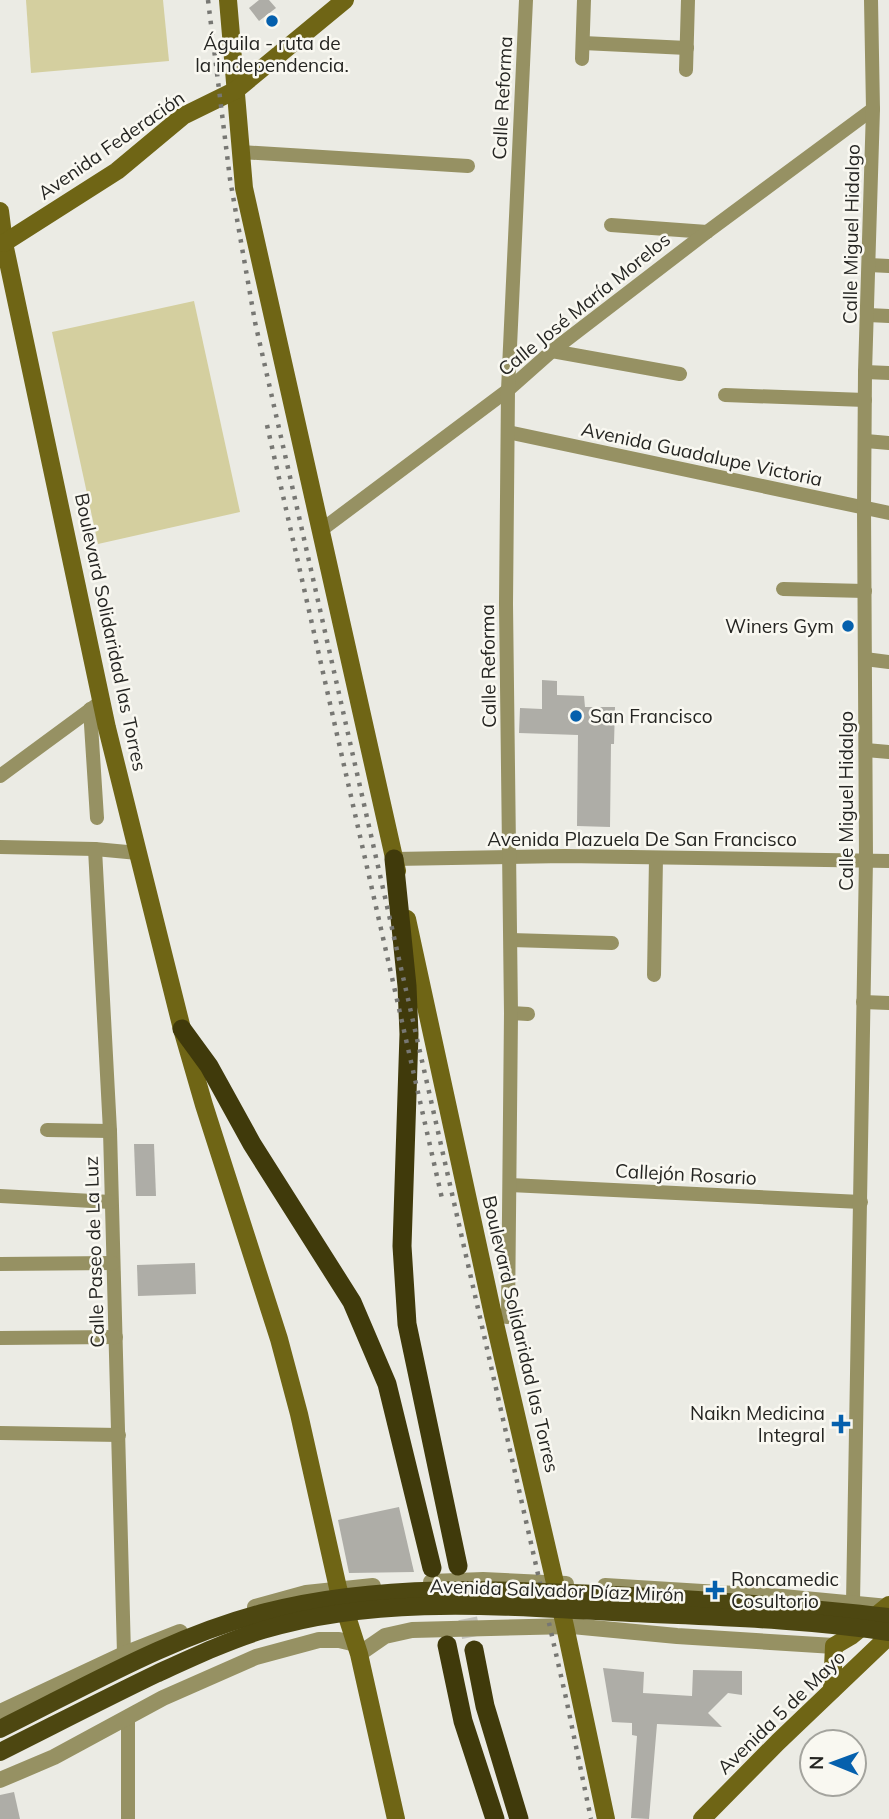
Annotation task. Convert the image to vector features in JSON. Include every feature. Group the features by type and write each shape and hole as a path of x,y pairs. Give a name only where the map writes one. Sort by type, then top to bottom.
{"highway":[{"name":"Boulevard Solidaridad las Torres","path":"394,859 407,986 409,1034 402,1246 407,1324 457,1566"},
{"name":"Boulevard Solidaridad las Torres","path":"182,1028 209,1066 252,1144 352,1302 387,1384 432,1568"},
{"path":"447,1645 464,1721 495,1819"},
{"path":"474,1650 485,1706 519,1819"}],"main road":[{"name":"Boulevard Solidaridad las Torres","path":"228,0 244,188 606,1819"},
{"name":"Avenida Federación","path":"2,245 117,171 183,116 236,90 345,0"},
{"name":"Boulevard Solidaridad las Torres","path":"0,211 2,245 96,705 138,853 182,1028 279,1339 299,1413 338,1588 358,1649 396,1819"},
{"name":"Avenida Salvador Díaz Mirón","path":"0,1729 160,1649 205,1631 267,1612 334,1599 417,1591 550,1591 889,1609"},
{"name":"Avenida Salvador Díaz Mirón","path":"0,1752 192,1657 251,1634 317,1618 365,1611 465,1605 699,1616 860,1628 889,1634"},
{"path":"832,1690 834,1646 889,1609"},
{"name":"Avenida 5 de Mayo","path":"702,1819 832,1690 882,1652 889,1634"}],"street":[{"name":"Calle Reforma","path":"493,1315 508,1317 512,1013 506,604 508,432 526,0"},
{"path":"582,59 584,0"},
{"path":"686,70 688,0"},
{"name":"Calle Miguel Hidalgo","path":"853,1603 866,859 864,508 873,108 871,0"},
{"path":"583,43 687,48"},
{"name":"Calle José María Morelos","path":"320,531 509,390 552,351 873,108"},
{"path":"240,152 468,166"},
{"path":"611,225 707,232"},
{"path":"869,265 889,266"},
{"path":"868,315 889,316"},
{"path":"552,351 680,374"},
{"path":"865,372 889,373"},
{"path":"725,396 865,400"},
{"name":"Avenida Guadalupe Victoria","path":"508,432 889,513"},
{"path":"866,441 889,443"},
{"path":"783,589 865,591"},
{"path":"865,659 889,662"},
{"path":"0,776 96,705"},
{"path":"96,705 97,817"},
{"path":"866,750 889,752"},
{"path":"0,847 96,849 138,853"},
{"name":"Calle Paseo de La Luz","path":"96,849 110,1131 124,1654"},
{"name":"Avenida Plazuela De San Francisco","path":"394,859 511,857 889,861"},
{"path":"654,975 656,858"},
{"path":"511,940 612,943"},
{"path":"863,1002 889,1003"},
{"path":"512,1013 528,1014"},
{"path":"47,1130 110,1131"},
{"name":"Callejón Rosario","path":"510,1185 861,1202"},
{"path":"0,1196 111,1202"},
{"path":"0,1264 113,1263"},
{"path":"0,1338 116,1337"},
{"path":"0,1433 119,1435"},
{"name":"Avenida Salvador Díaz Mirón","path":"0,1712 124,1654 200,1625 306,1593 338,1588 483,1580 694,1590 853,1603 889,1609"},
{"path":"306,1593 318,1602 327,1620 326,1631 319,1640"},
{"name":"Avenida Salvador Díaz Mirón","path":"358,1649 385,1636 405,1631 565,1626 834,1646"},
{"path":"0,1780 54,1757 163,1698 256,1657 319,1640 339,1640 358,1649"},
{"path":"128,1718 128,1819"}],"shaded area":[{"path":"26,0 163,0 169,61 31,73"},
{"path":"194,301 240,512 98,544 52,332"}],"building":[{"path":"259,0 269,0 276,8 259,21 249,8"},
{"path":"542,680 557,681 557,695 584,696 585,707 615,707 614,744 611,744 610,827 577,826 578,735 519,733 520,708 542,709"},
{"path":"134,1144 154,1144 156,1196 136,1196"},
{"path":"195,1263 196,1294 138,1296 137,1265"},
{"path":"399,1507 414,1572 349,1573 338,1520"},
{"path":"603,1668 644,1672 643,1693 692,1696 693,1670 742,1671 742,1695 728,1693 708,1713 722,1727 657,1724 649,1819 631,1818 637,1736 632,1735 632,1723 612,1722"},
{"path":"14,1792 20,1819 0,1819 0,1795"}],"tunnel":[{"path":"462,1590 474,1650"}],"railway":[{"path":"208,0 230,179 255,322 566,1698 591,1819"},
{"path":"267,425 443,1203"}],"place":[{"name":"Águila - ruta de la independencia.","path":"272,21"},
{"name":"Winers Gym","path":"848,626"},
{"name":"San Francisco","path":"576,716"},
{"name":"Naikn Medicina Integral","path":"841,1424"},
{"name":"Roncamedic Cosultorio","path":"715,1590"}]}
